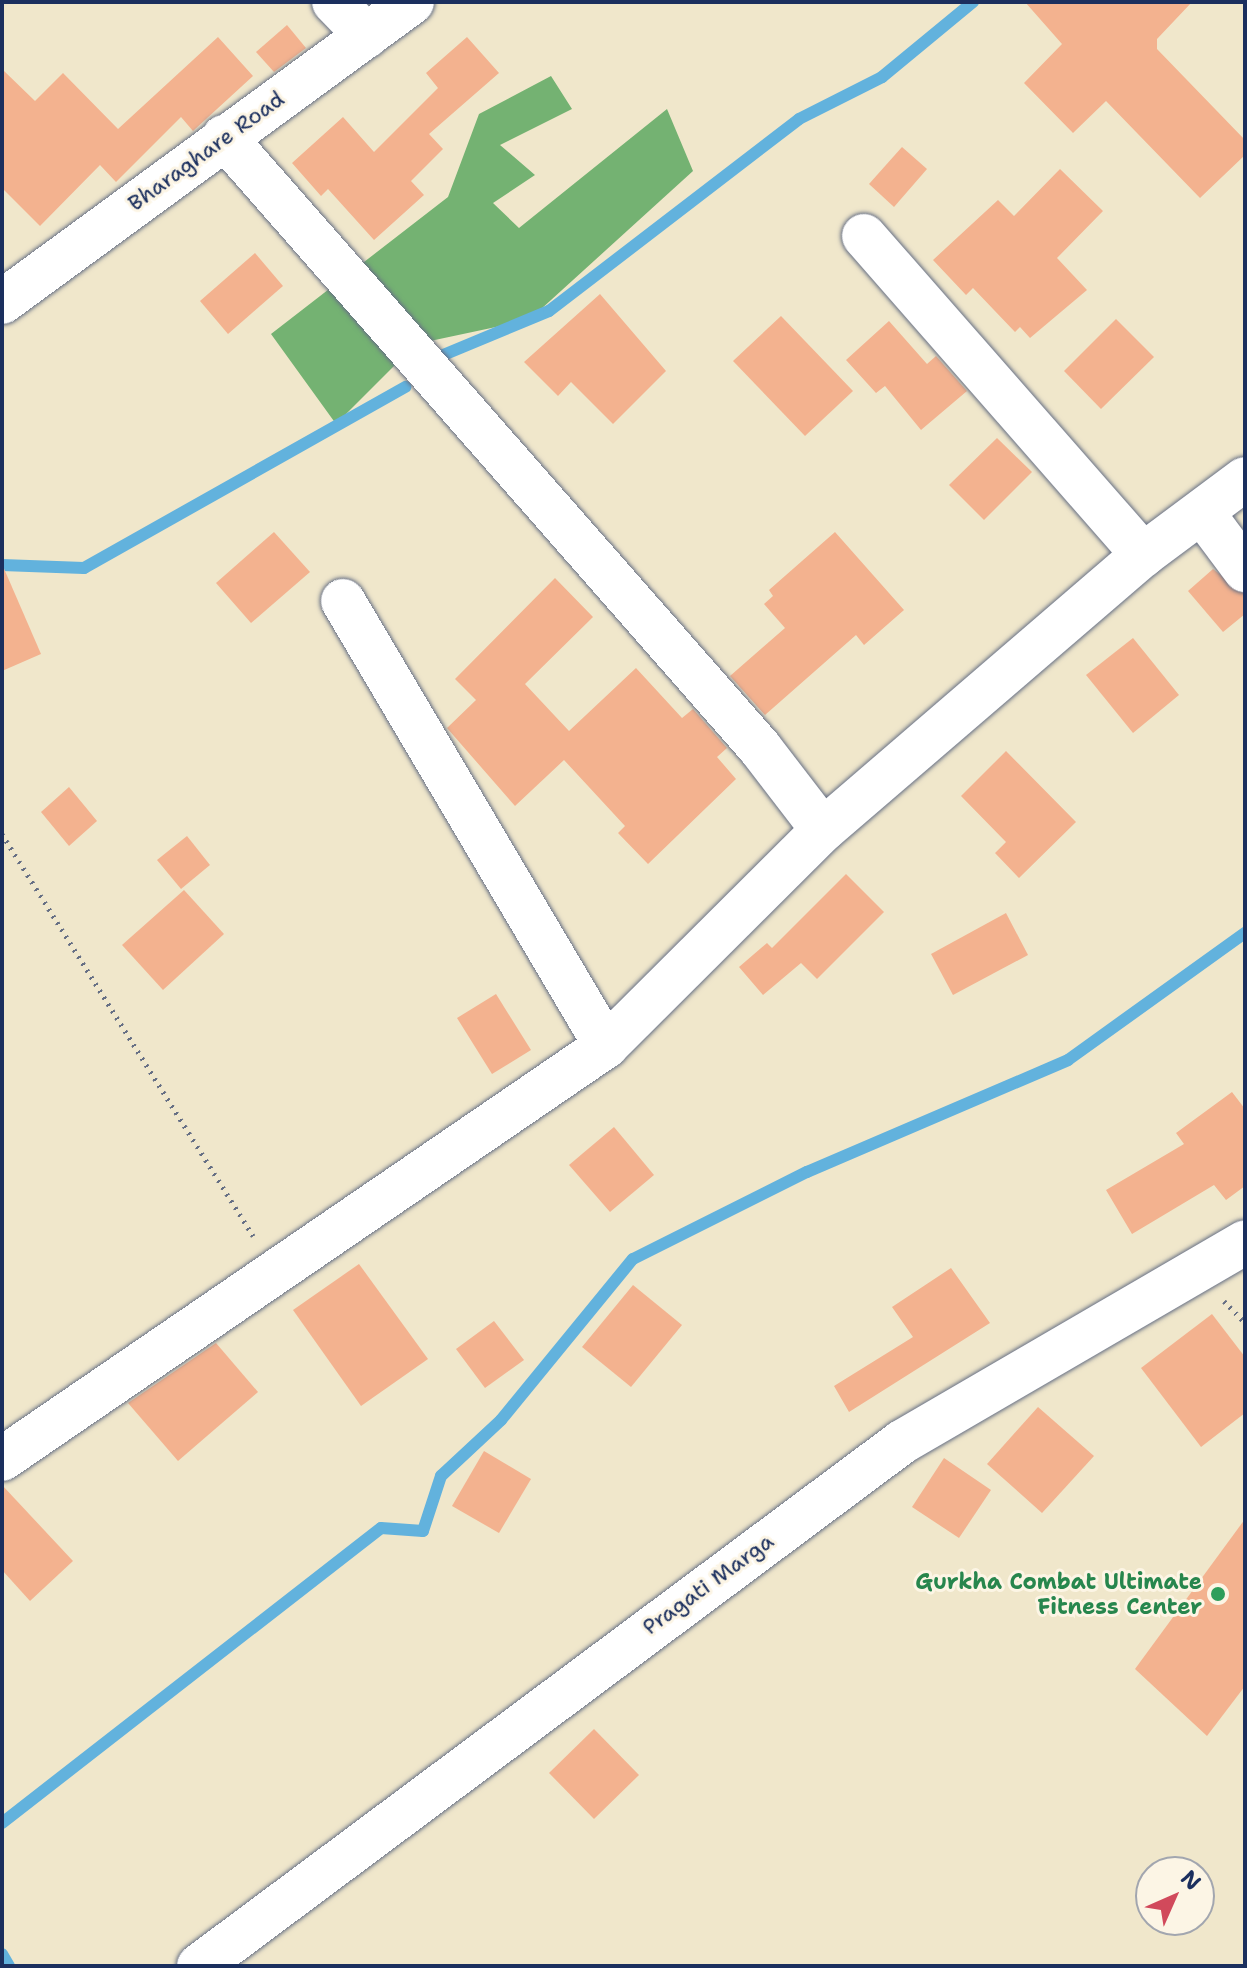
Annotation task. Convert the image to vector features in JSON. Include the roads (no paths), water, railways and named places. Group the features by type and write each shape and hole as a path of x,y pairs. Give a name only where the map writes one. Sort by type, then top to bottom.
{"street":[{"path":"334,2 367,36"},
{"name":"Bharaghare Road","path":"2,302 412,2"},
{"path":"224,137 760,748 823,830"},
{"path":"864,236 1143,555"},
{"path":"2,1459 606,1046 823,830 1143,555 1204,515 1245,479"},
{"path":"1204,515 1245,570"},
{"path":"343,601 606,1046"},
{"name":"Pragati Marga","path":"199,1966 902,1442 1245,1242"}],"waterway":[{"path":"436,358 549,311 799,119 882,77 973,2"},
{"path":"2,565 84,568 405,387"},
{"path":"2,1823 381,1528 423,1531 441,1476 501,1420 633,1259 807,1172 1068,1060 1245,933"},
{"path":"2,1954 9,1966"}],"place":[{"name":"Gurkha Combat Ultimate Fitness Center","path":"1218,1594"}]}
